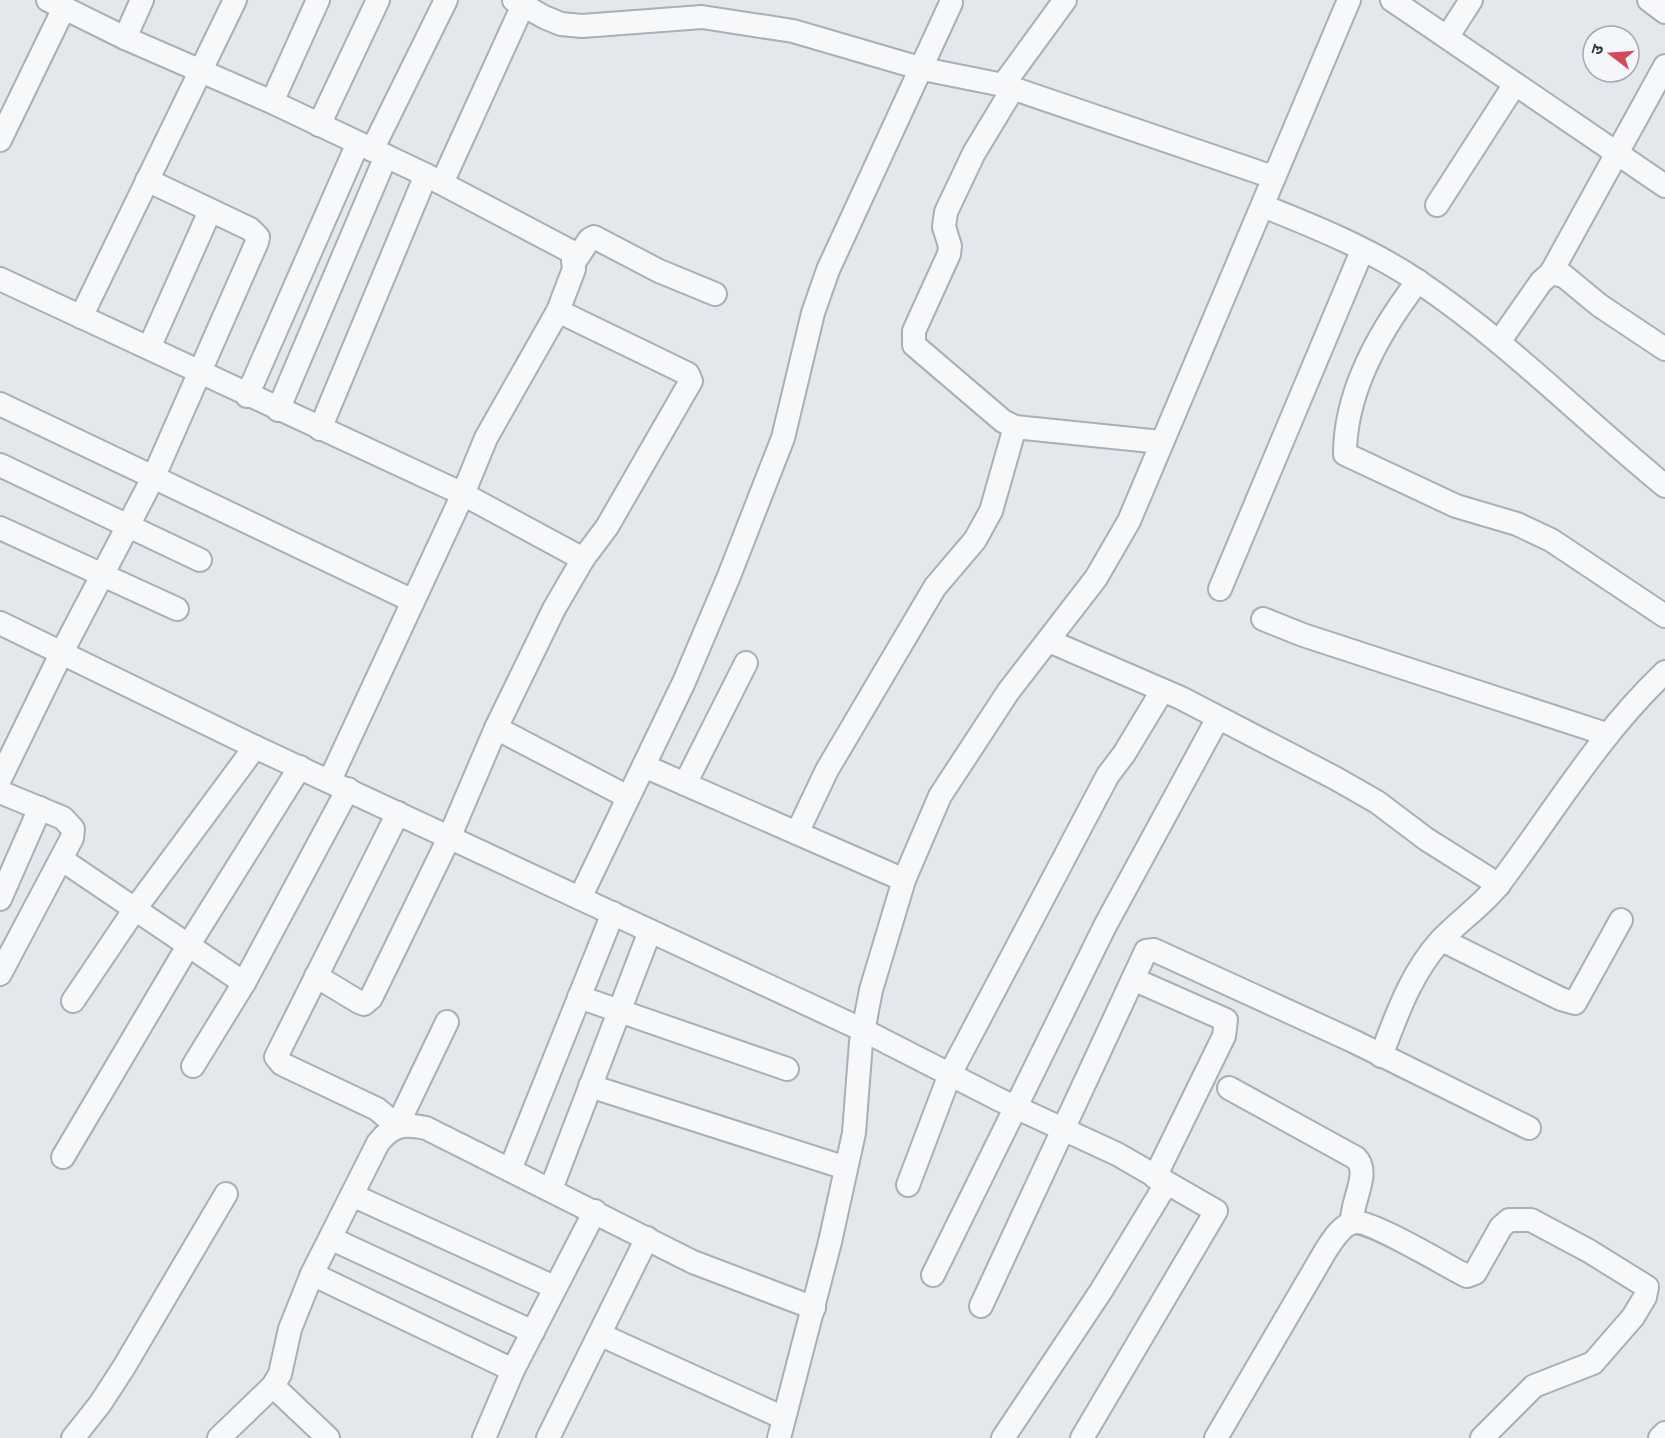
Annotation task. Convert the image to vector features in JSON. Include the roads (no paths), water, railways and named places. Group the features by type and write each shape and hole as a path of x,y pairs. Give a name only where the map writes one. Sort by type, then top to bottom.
{"street":[{"path":"125,38 142,0"},
{"path":"81,317 235,0"},
{"path":"272,102 318,0"},
{"path":"320,125 378,0"},
{"path":"247,396 446,0"},
{"path":"1003,85 1065,0"},
{"path":"601,1335 781,1428 814,1308 854,1133 863,1030 871,990 904,880 940,796 1008,692 1096,578 1130,521 1161,442 1349,0"},
{"path":"1392,0 1665,186"},
{"path":"1448,36 1471,0"},
{"path":"1649,0 1665,12"},
{"path":"320,429 434,179 518,3 561,24 613,26 675,18 722,18 793,31 923,69 1003,85 1274,177"},
{"path":"580,898 702,640 783,438 813,314 828,270 923,69 951,3"},
{"path":"0,140 56,4 125,38 272,102 434,179 565,246 572,252 575,261 558,311 486,438 463,494 413,601 339,784 244,983 193,1066"},
{"path":"1499,342 1541,282 1551,273 1665,66"},
{"path":"1437,205 1515,84"},
{"path":"1003,85 1010,91 1009,95 974,153 946,212 944,227 950,246 948,254 912,339 919,351 1015,427 1161,442"},
{"path":"278,410 372,150"},
{"path":"0,779 62,652 154,476 202,372 258,237 250,229 147,180"},
{"path":"1263,206 1327,232 1418,281 1499,342 1665,486"},
{"path":"149,348 210,211"},
{"path":"575,261 589,240 594,237 659,271 715,294"},
{"path":"1220,589 1362,251"},
{"path":"1551,273 1564,276 1599,305 1665,349"},
{"path":"0,279 202,372 247,396 463,494 583,559"},
{"path":"1418,281 1395,311 1364,372 1351,406 1345,435 1345,454 1456,506 1517,524 1551,540 1665,616"},
{"path":"316,976 358,1002 368,1002 448,838 496,728 554,609 583,559 607,527 689,385 691,378 558,311"},
{"path":"0,404 413,601"},
{"path":"797,832 827,770 935,587 975,540 991,511 1015,427"},
{"path":"0,465 200,560"},
{"path":"0,528 177,609"},
{"path":"1263,619 1303,635 1606,734"},
{"path":"0,623 255,747 339,784 448,838 863,1030 1065,1129 1216,1211 1082,1438"},
{"path":"1049,641 1218,718 1377,802 1426,839 1498,885"},
{"path":"685,784 746,663"},
{"path":"1381,1056 1412,978 1442,940 1498,885 1606,734 1632,704 1665,672"},
{"path":"908,1185 950,1074 1108,774 1124,754 1162,692"},
{"path":"933,1275 1105,926 1218,718"},
{"path":"496,728 628,797"},
{"path":"73,1001 135,909 255,747"},
{"path":"644,766 904,880"},
{"path":"63,1157 188,946 300,767"},
{"path":"0,792 63,818 73,829 72,838 61,859 3,962"},
{"path":"0,899 40,808"},
{"path":"397,1126 377,1109 278,1060 277,1052 398,813"},
{"path":"61,859 244,983"},
{"path":"510,1170 613,913"},
{"path":"1442,940 1561,999 1575,1003 1621,920"},
{"path":"551,1189 650,931"},
{"path":"981,1306 1146,951 1154,950 1529,1128"},
{"path":"1003,1438 1101,1292 1161,1181 1224,1036 1226,1020 1133,979"},
{"path":"579,998 787,1069"},
{"path":"397,1126 447,1022"},
{"path":"590,1086 846,1168"},
{"path":"1229,1088 1356,1158 1362,1164 1361,1179 1352,1204 1352,1222"},
{"path":"219,1438 273,1386 286,1357 290,1329 312,1274 332,1239 378,1143 387,1132 397,1126 410,1124 426,1128 702,1266 814,1308"},
{"path":"74,1438 124,1367 226,1194"},
{"path":"352,1195 554,1287"},
{"path":"484,1438 513,1370 595,1211"},
{"path":"1216,1438 1326,1250 1341,1231 1352,1222 1363,1223 1381,1231 1467,1276 1475,1273 1501,1227 1509,1220 1531,1220 1589,1251 1647,1287 1645,1297 1633,1317 1593,1363 1534,1386 1482,1438"},
{"path":"548,1438 601,1335 647,1238"},
{"path":"332,1239 533,1332"},
{"path":"312,1274 513,1370"},
{"path":"273,1386 328,1438"},
{"path":"1660,1438 1665,1432"}]}
